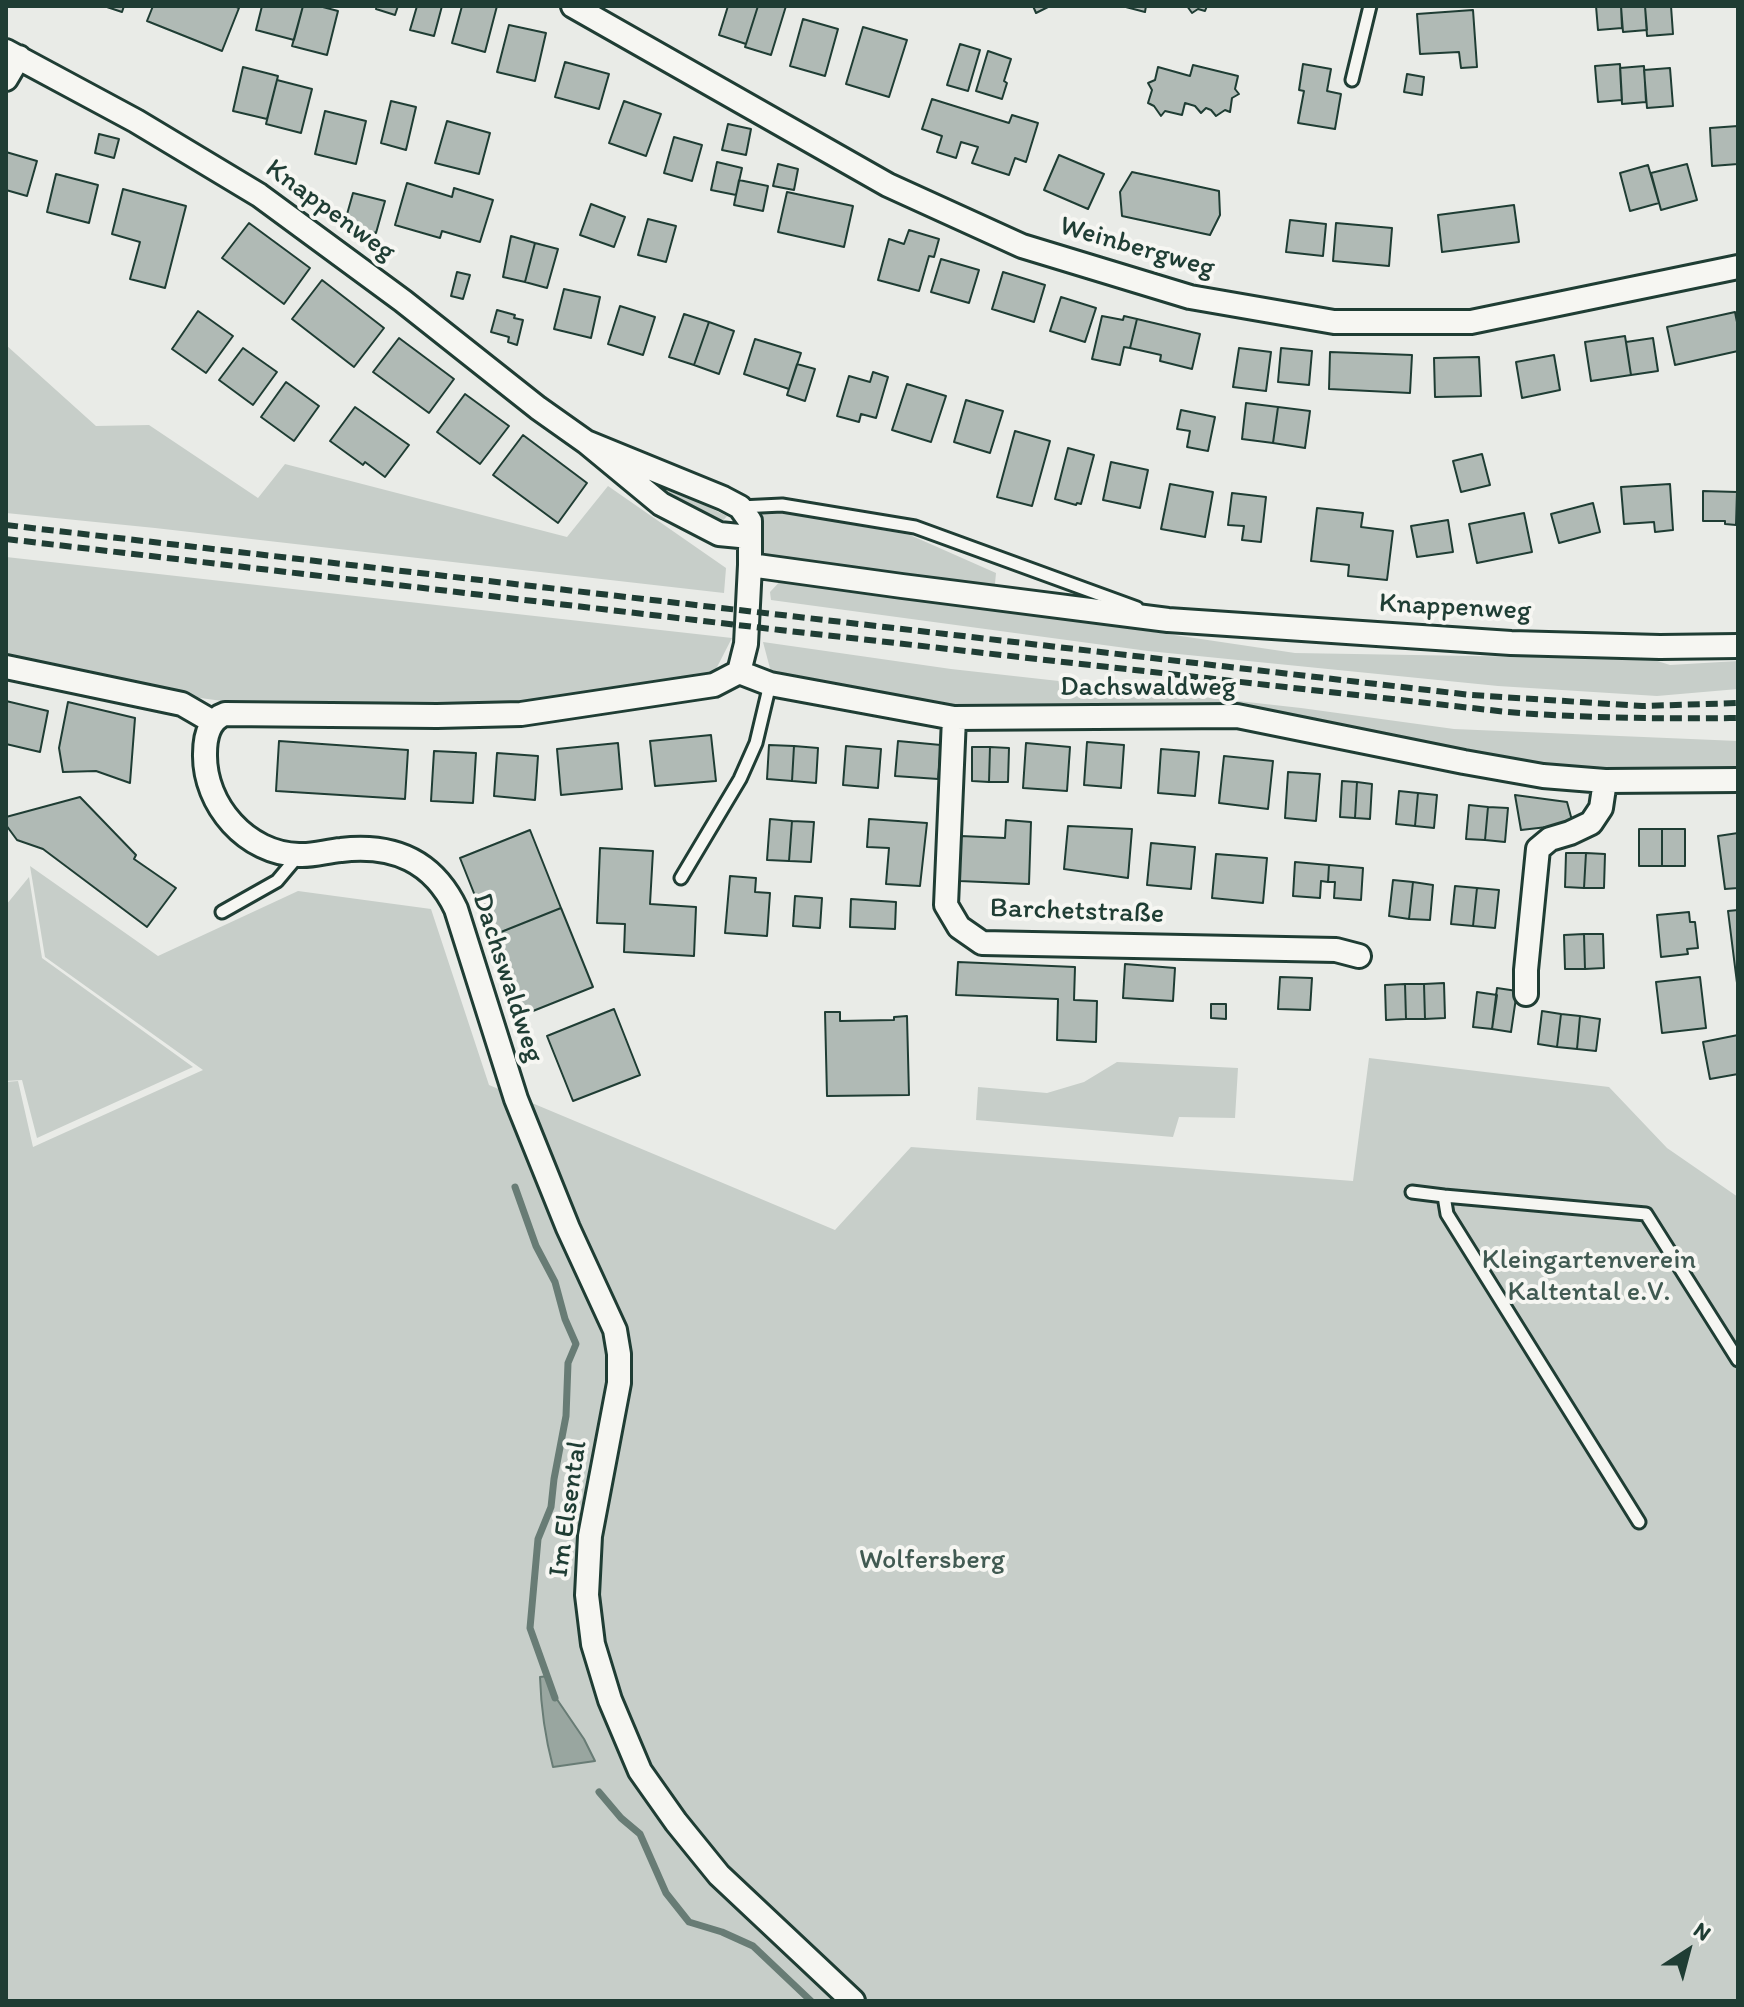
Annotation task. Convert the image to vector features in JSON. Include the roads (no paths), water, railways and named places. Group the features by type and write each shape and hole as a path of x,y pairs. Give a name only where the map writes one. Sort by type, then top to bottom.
{"street":[{"name":"Weinbergweg","path":"573,6 888,185 1022,246 1190,297 1334,322 1471,322 1738,267"},
{"name":"Knappenweg","path":"6,79 12,54 136,121 259,195 403,301 661,504 719,534 750,537"},
{"name":"Knappenweg","path":"586,442 740,507"},
{"path":"6,667 182,704 213,722 225,714 521,714 714,685 739,672 746,644 750,521 740,507"},
{"name":"Knappenweg","path":"750,565 1168,620 1511,643 1738,646"},
{"name":"Dachswaldweg","path":"739,672 770,684 954,718 1237,716 1543,776 1605,781 1738,780"},
{"name":"Barchetstraße","path":"954,718 946,905 959,927 982,943 1336,950 1359,956"},
{"name":"Dachswaldweg","path":"213,722 207,733 205,753 207,777 217,804 239,831 261,847 298,856 342,850 388,851 421,864 448,892 516,1099 552,1185"},
{"path":"1526,994 1538,849 1550,839 1591,823 1601,808 1605,781"},
{"name":"Im Elsental","path":"552,1185 568,1228 615,1330 619,1354 619,1383 590,1536 587,1595 593,1644 610,1700 640,1771 676,1822 719,1875 853,2001"}],"lane":[{"path":"1352,80 1370,6"},
{"name":"Knappenweg","path":"740,507 782,505 915,527 1168,620"},
{"path":"681,878 740,779 756,743 770,684"},
{"path":"222,912 277,881 298,856"},
{"path":"1412,1192 1646,1214 1738,1360"},
{"path":"1444,1196 1447,1214 1639,1522"}],"waterway":[{"path":"515,1187 536,1246 555,1282 576,1344 568,1363 566,1416 551,1507 538,1539 530,1628 555,1698"},
{"path":"599,1792 621,1818 640,1834 666,1893 689,1922 753,1946 811,2001"}],"railway":[{"path":"6,525 1471,695 1642,706 1738,703"},
{"path":"6,539 1507,712 1622,718 1738,718"}],"park label":[{"name":"Kleingartenverein Kaltental e.V.","path":"1589,1277"},
{"name":"Wolfersberg","path":"932,1561"}]}
